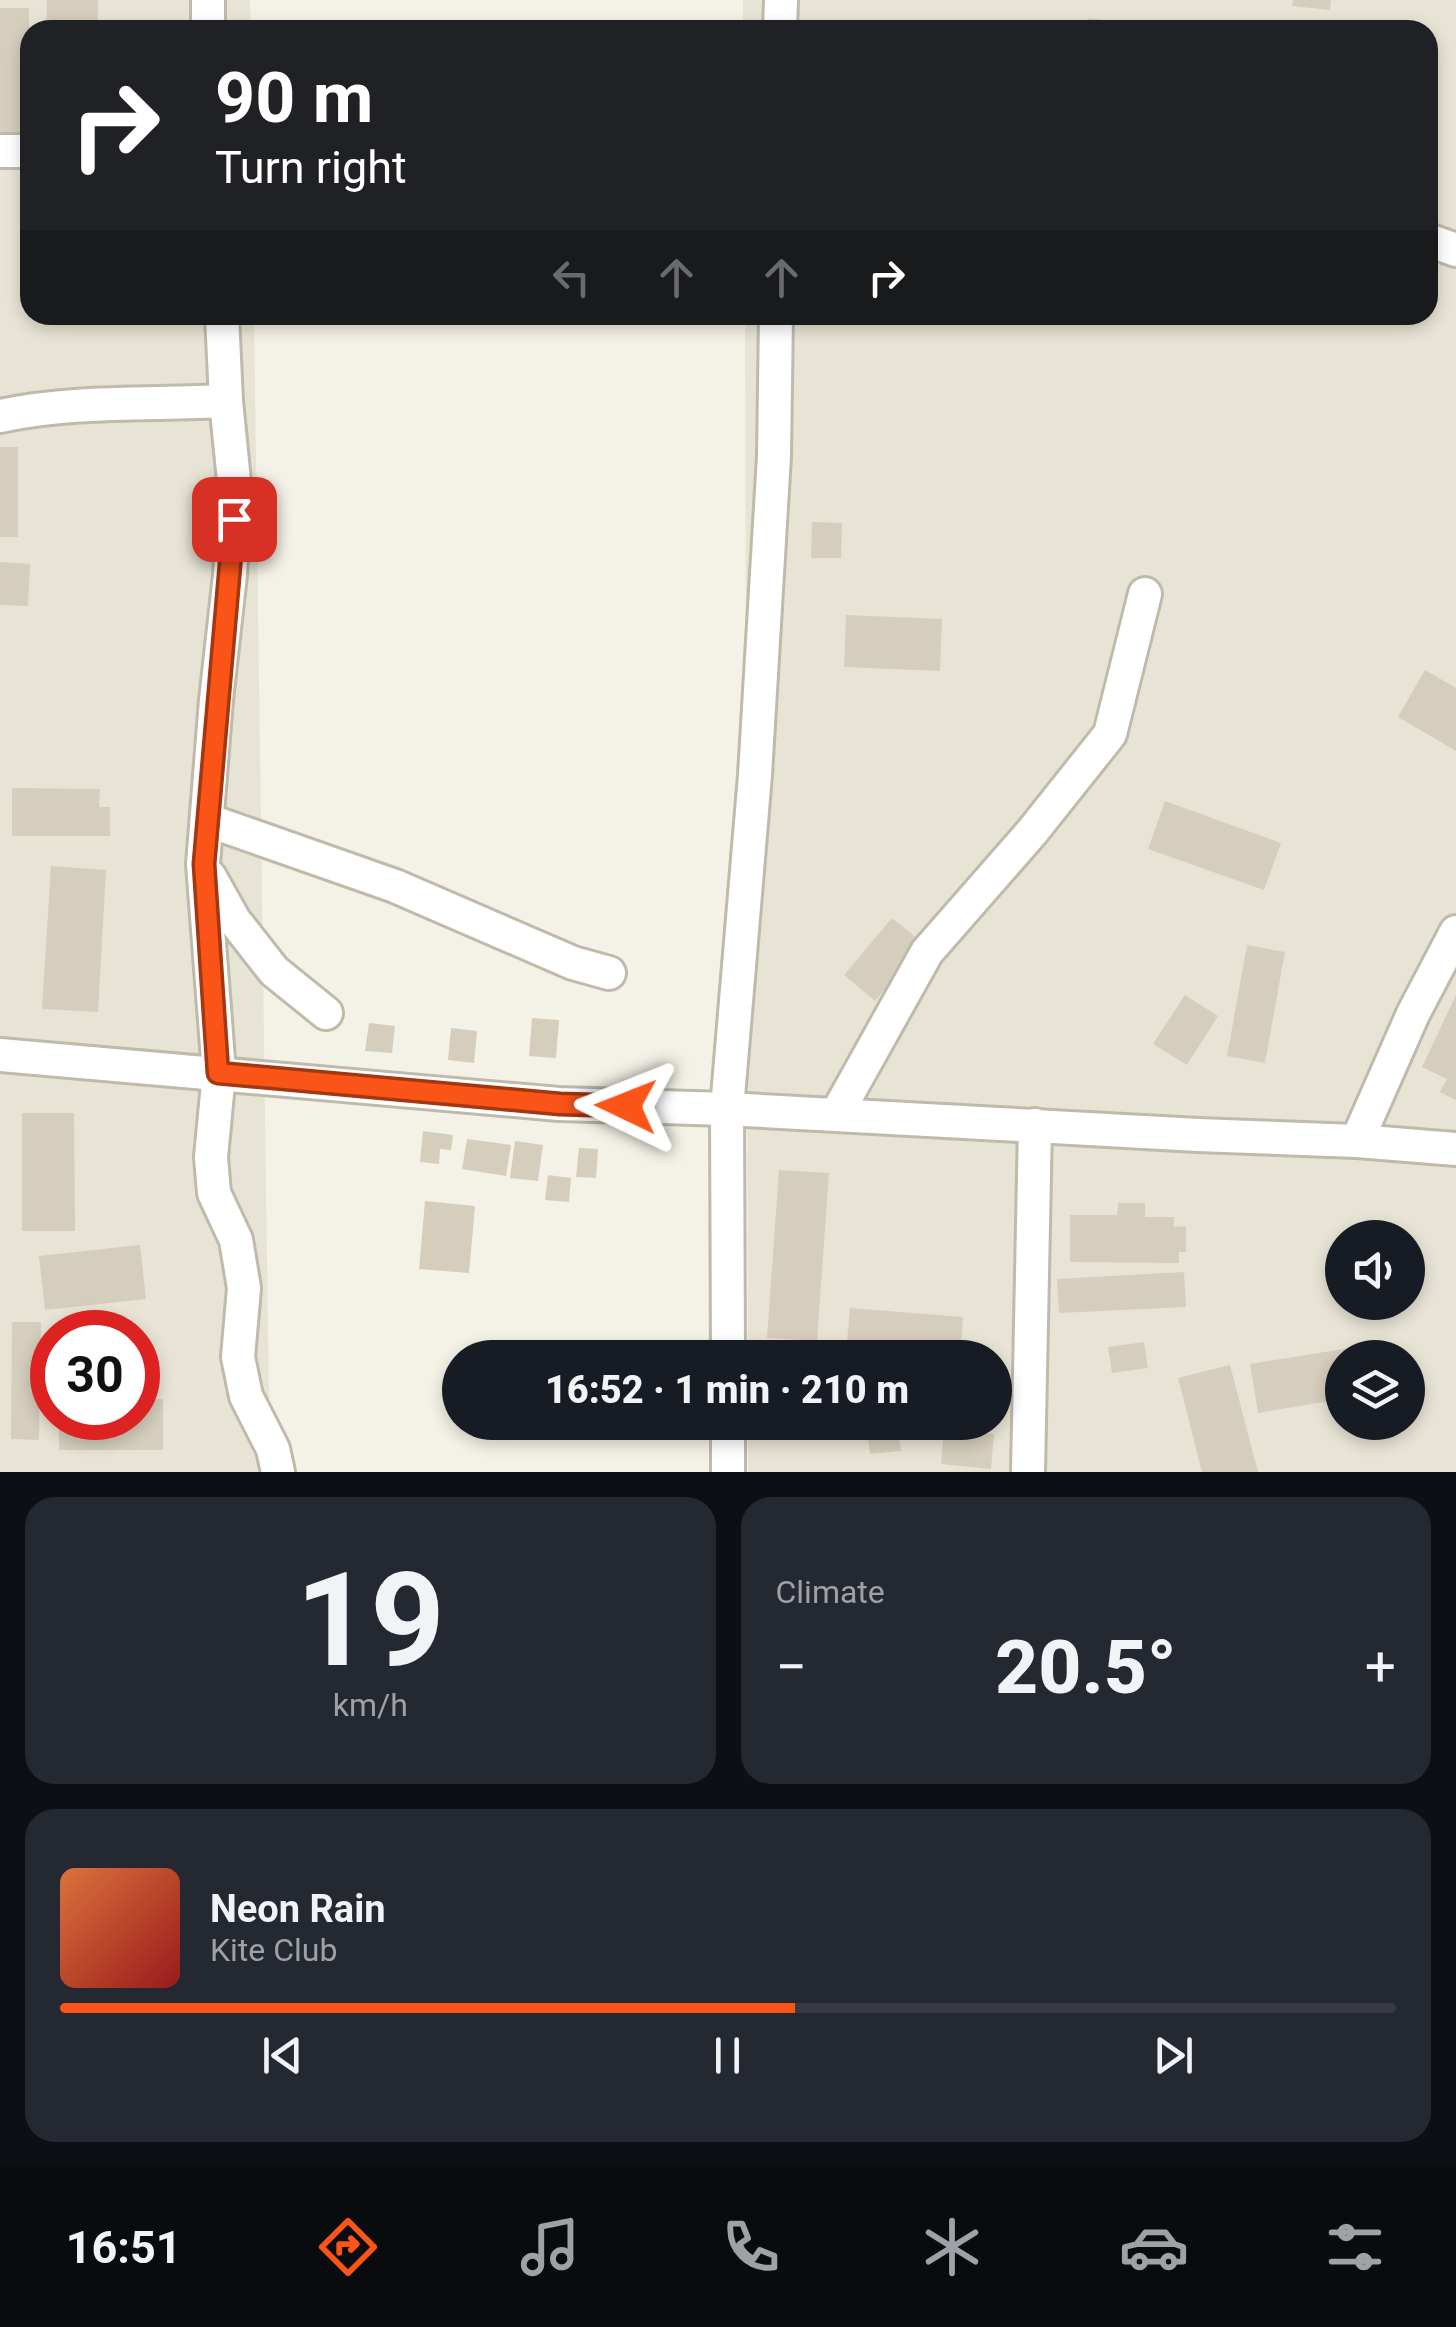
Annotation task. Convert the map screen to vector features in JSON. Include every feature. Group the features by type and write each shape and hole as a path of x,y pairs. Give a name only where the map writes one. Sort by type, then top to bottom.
{"street":[{"path":"222,325 235,491 204,864 218,1073 211,1156 214,1193 236,1240 244,1288 238,1357 246,1396 273,1449 278,1472"},
{"path":"728,1340 727,1109 758,715 774,456 776,325"},
{"path":"0,416 109,402 226,400"},
{"path":"836,1115 927,952 1032,832 1110,734 1146,594"},
{"path":"207,820 394,886 574,963 609,973"},
{"path":"204,864 234,920 274,971 326,1013"},
{"path":"1357,1141 1413,1014 1456,932"},
{"path":"0,1055 560,1104 727,1109 1456,1149"},
{"path":"1028,1472 1035,1125"},
{"path":"728,1440 728,1472"}],"shaded area":[{"path":"0,0 250,0 251,20 20,20 20,325 254,325 270,1472 0,1472"},
{"path":"743,0 1456,0 1456,1472 748,1472 748,1440 1012,1440 1012,1340 748,1340 745,325 1438,325 1438,20 743,20"}],"building":[{"path":"47,0 98,0 98,20 46,20"},
{"path":"1293,0 1331,0 1330,10 1292,6"},
{"path":"0,8 29,8 29,20 20,20 20,132 0,132"},
{"path":"0,447 18,447 18,537 0,537"},
{"path":"812,522 842,523 841,558 811,558"},
{"path":"0,562 30,564 28,606 0,605"},
{"path":"846,615 942,619 940,671 844,667"},
{"path":"1425,670 1456,688 1456,751 1398,717"},
{"path":"12,788 100,789 99,807 110,807 110,836 12,836"},
{"path":"1165,801 1281,843 1264,890 1148,849"},
{"path":"51,866 106,870 98,1012 42,1009"},
{"path":"892,918 923,943 875,1001 844,975"},
{"path":"1247,945 1285,952 1265,1063 1227,1056"},
{"path":"1185,995 1218,1016 1187,1065 1153,1044"},
{"path":"1456,995 1456,1100 1440,1092 1447,1079 1422,1067"},
{"path":"532,1018 559,1020 556,1058 529,1056"},
{"path":"369,1023 395,1026 392,1053 365,1051"},
{"path":"451,1028 477,1031 474,1063 448,1060"},
{"path":"22,1113 74,1113 75,1231 22,1231"},
{"path":"423,1131 453,1135 451,1150 440,1149 439,1164 420,1162"},
{"path":"467,1139 511,1145 506,1176 462,1169"},
{"path":"515,1141 543,1145 538,1181 510,1178"},
{"path":"579,1148 598,1149 596,1178 576,1177"},
{"path":"779,1170 829,1173 817,1340 767,1338"},
{"path":"548,1175 571,1178 569,1202 545,1200"},
{"path":"425,1201 475,1206 469,1273 419,1269"},
{"path":"1118,1203 1145,1203 1145,1217 1174,1217 1174,1227 1186,1226 1186,1252 1179,1252 1179,1263 1070,1262 1070,1215 1117,1215"},
{"path":"140,1245 146,1299 45,1310 39,1256"},
{"path":"1184,1272 1186,1307 1059,1313 1057,1279"},
{"path":"850,1308 963,1317 961,1340 847,1340"},
{"path":"12,1322 30,1322 30,1440 11,1439"},
{"path":"1144,1342 1148,1368 1112,1373 1108,1347"},
{"path":"1325,1352 1325,1402 1258,1413 1250,1364"},
{"path":"1230,1365 1258,1472 1202,1472 1178,1378"},
{"path":"163,1399 163,1450 59,1450 59,1440 160,1440"},
{"path":"868,1440 899,1440 901,1451 870,1454"},
{"path":"943,1440 993,1440 991,1469 941,1464"}],"route":[{"path":"234,519 204,864 218,1073 560,1104 626,1106"}]}
